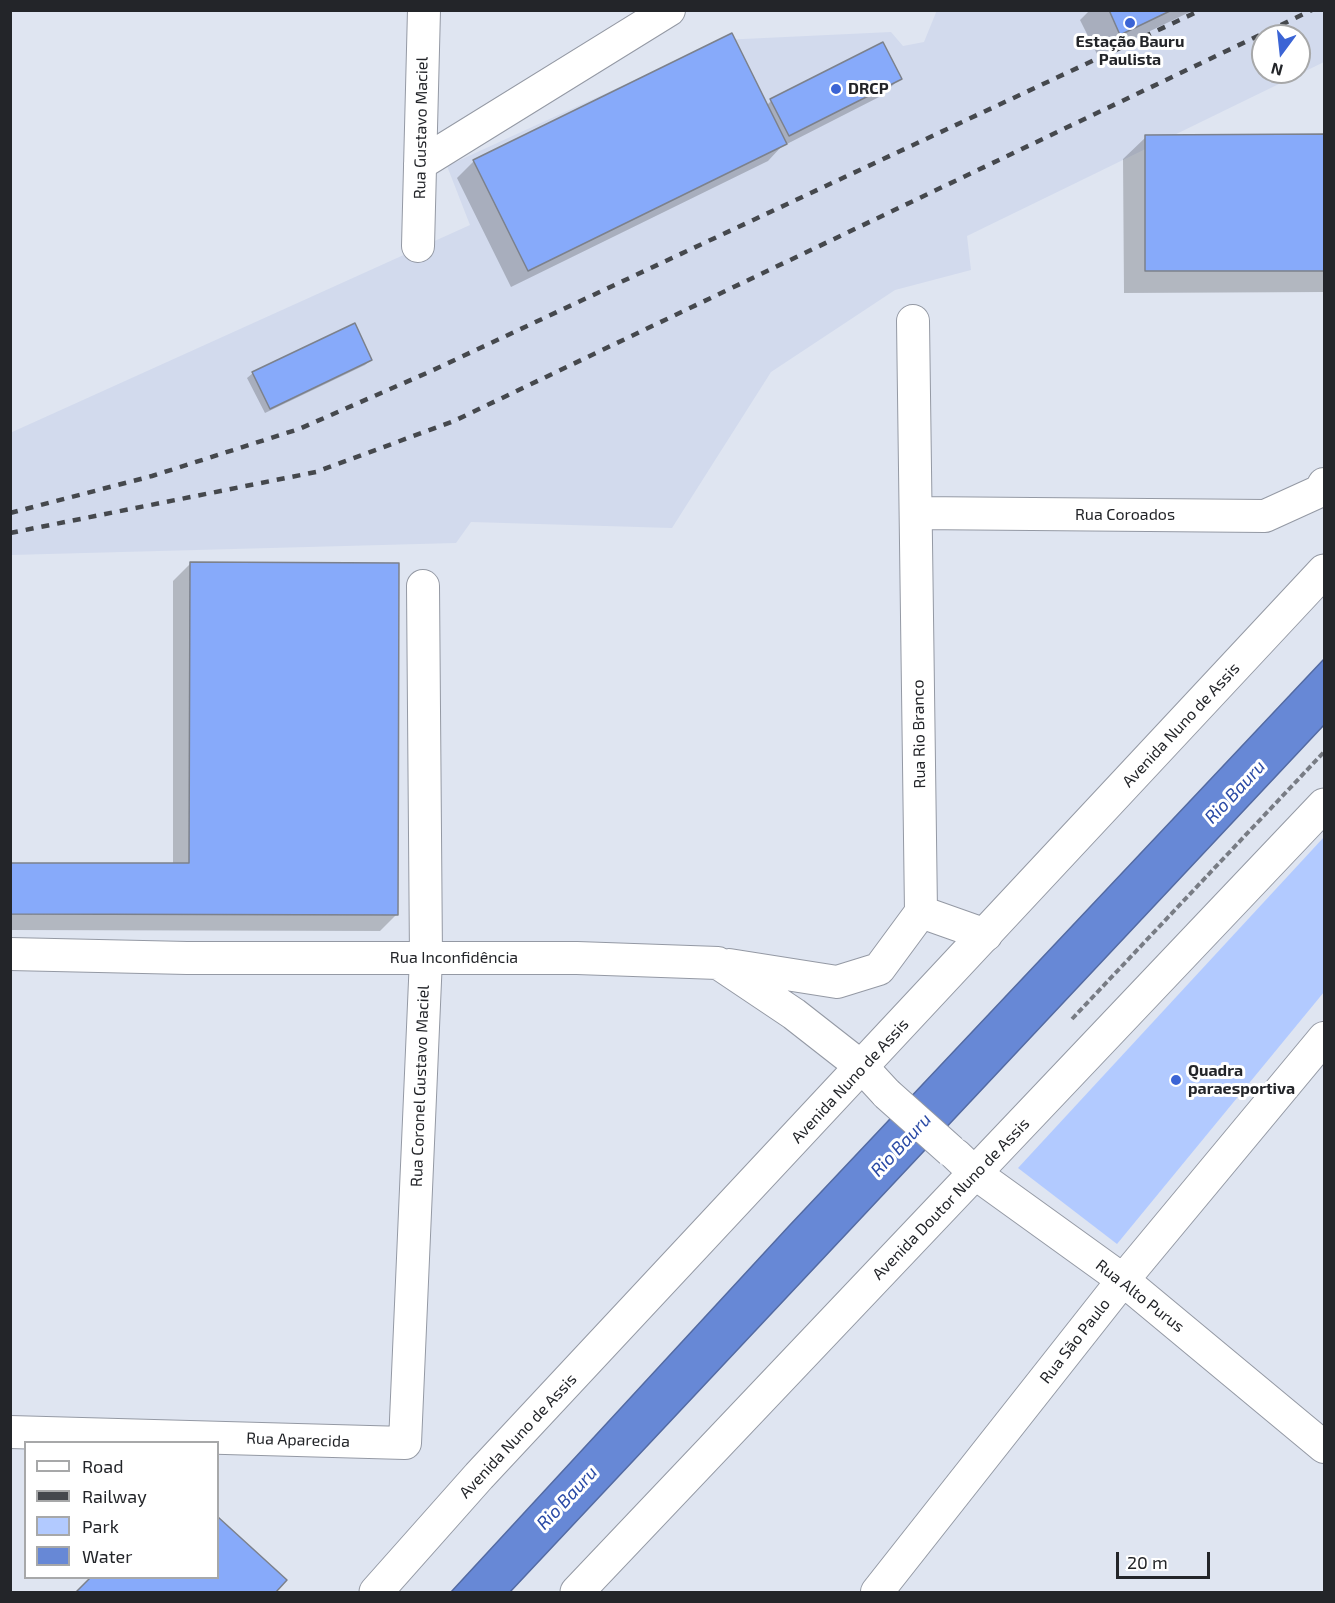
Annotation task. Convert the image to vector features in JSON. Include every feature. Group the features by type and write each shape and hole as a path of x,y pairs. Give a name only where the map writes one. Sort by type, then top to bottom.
{"main road":[{"path":"1301,595 1324,561"},
{"name":"Avenida Nuno de Assis","path":"376,1593 479,1476 1324,571"},
{"name":"Avenida Doutor Nuno de Assis","path":"581,1591 1324,806"}],"street":[{"name":"Rua Gustavo Maciel","path":"418,246 424,10"},
{"path":"420,164 669,10"},
{"name":"Rua Rio Branco","path":"914,321 921,912"},
{"name":"Rua Coroados","path":"916,513 1265,516 1320,491 1324,484"},
{"name":"Rua Coronel Gustavo Maciel","path":"405,1443 426,958 423,586"},
{"path":"718,963 837,982 879,969 921,912 986,934"},
{"name":"Rua Inconfidência","path":"10,954 187,958 577,958 718,963"},
{"path":"718,963 794,1014 862,1068"},
{"name":"Rua São Paulo","path":"877,1593 1123,1280 1324,1038"},
{"name":"Rua Alto Purus","path":"862,1068 976,1174 1123,1280 1324,1447"},
{"name":"Rua Aparecida","path":"10,1432 405,1443"}],"shaded area":[{"path":"937,10 1324,11 1324,62 1311,68 1311,24 1251,24 1251,84 1279,84 967,236 971,270 895,290 771,372 672,528 471,522 456,543 11,555 10,433 470,225 447,166 722,40 891,32 903,46 924,42"}],"green space":[{"name":"Quadra paraesportiva","path":"1324,837 1324,992 1117,1244 1018,1168"}],"water":[{"name":"Rio Bauru","path":"1324,659 1324,725 510,1592 451,1592 789,1226"}],"building":[{"name":"Estação Bauru Paulista","path":"1109,10 1172,10 1120,35"},
{"path":"732,33 787,144 528,271 473,160"},
{"name":"DRCP","path":"883,42 902,79 789,136 770,99"},
{"path":"1324,134 1324,271 1145,271 1145,135"},
{"path":"355,323 372,360 270,409 252,372"},
{"path":"190,562 399,563 398,915 10,914 10,863 189,863"},
{"path":"219,1518 287,1580 276,1592 76,1592 89,1579 219,1579"}],"railway":[{"path":"10,513 152,476 299,429 429,372 1201,10"},
{"path":"10,533 316,472 454,421 1312,10"}],"place":[{"name":"Estação Bauru Paulista","path":"1130,23"},
{"name":"DRCP","path":"836,89"},
{"name":"Quadra paraesportiva","path":"1176,1080"}]}
